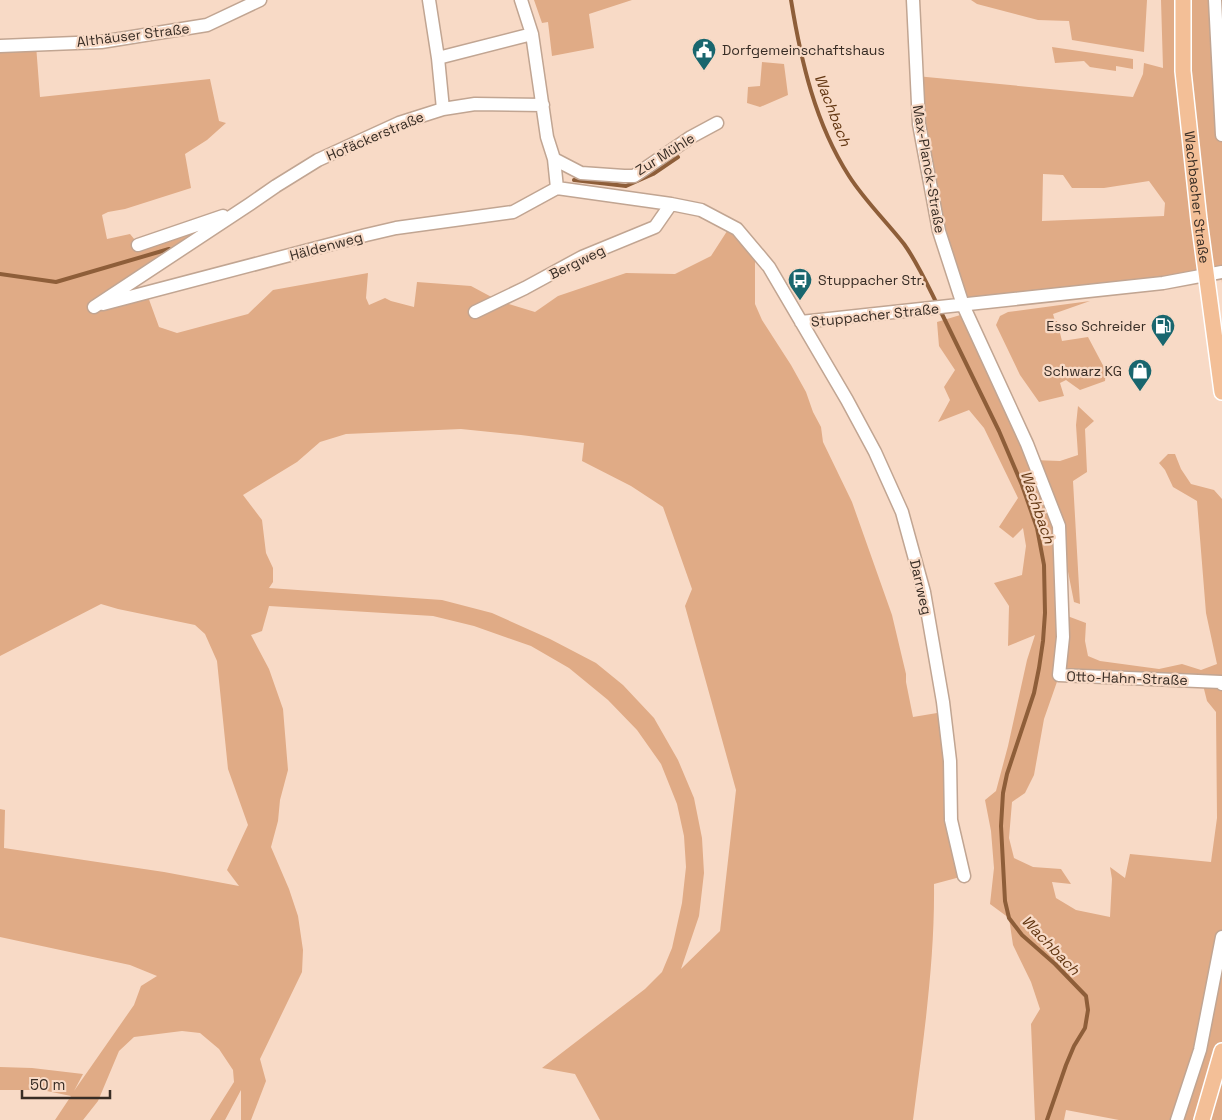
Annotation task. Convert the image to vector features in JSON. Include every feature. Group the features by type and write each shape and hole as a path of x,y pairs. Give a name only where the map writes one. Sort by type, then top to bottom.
{"main road":[{"name":"Wachbacher Straße","path":"1183,0 1183,71 1206,275 1222,392"},
{"path":"1202,1120 1222,1051"}],"street":[{"name":"Althäuser Straße","path":"0,46 101,42 207,25 260,0"},
{"path":"428,0 438,58 443,109"},
{"path":"521,0 532,34 547,137 554,159 557,188"},
{"name":"Max-Planck-Straße","path":"913,0 919,124 939,231 957,306"},
{"path":"1215,0 1222,135"},
{"path":"438,58 532,34"},
{"name":"Hofäckerstraße","path":"94,307 318,160 399,122 443,109 475,104 543,105"},
{"name":"Zur Mühle","path":"554,159 580,173 634,176 691,137 717,124"},
{"name":"Stuppacher Straße","path":"557,188 701,210 737,229 769,267 801,322 1163,283 1222,272"},
{"name":"Häldenweg","path":"94,307 366,235 406,227 513,212 557,188"},
{"name":"Hofäckerstraße","path":"138,246 212,220 250,204"},
{"name":"Bergweg","path":"475,312 526,288 582,258 655,227 671,204"},
{"name":"Otto-Hahn-Straße","path":"957,306 1027,444 1059,526 1063,637 1059,676 1221,682 1222,684"},
{"name":"Darrweg","path":"801,322 875,452 902,512 924,592 943,702 950,761 951,820 964,876"},
{"path":"1177,1120 1200,1050 1222,937"}],"shaded area":[{"path":"534,0 632,0 589,14 594,48 552,56 548,22 542,23"},
{"path":"971,0 1147,0 1144,52 1072,40 1069,21 1038,20 977,4"},
{"path":"1161,0 1215,0 1222,37 1222,283 1221,273 963,305 939,231 916,76 1133,97 1143,74 1144,63 1163,68","holes":["1043,174 1063,175 1072,188 1104,188 1149,181 1165,203 1164,216 1042,221"]},
{"path":"36,45 40,97 210,79 219,121 226,123 207,140 185,154 191,188 102,215 107,239 130,234 139,245 250,204 95,306 147,294 159,327 177,333 248,314 273,290 368,273 366,298 369,305 385,298 414,307 417,282 471,286 499,301 535,312 558,296 626,273 675,274 711,256 731,225 755,251 755,304 762,320 806,392 821,427 823,442 852,502 892,615 906,674 913,717 937,713 945,714 964,876 934,884 933,943 913,1120 600,1120 575,1074 542,1068 645,989 662,972 672,948 682,903 686,867 684,836 677,804 661,764 637,730 608,700 569,668 531,646 474,626 433,616 269,606 262,631 251,635 269,669 283,709 288,770 271,847 298,916 303,950 302,972 260,1059 266,1081 251,1120 241,1120 241,1090 225,1120 210,1120 234,1082 233,1070 219,1049 200,1033 182,1031 134,1037 119,1051 98,1101 83,1120 55,1120 71,1096 42,1090 0,1090 0,1067 32,1068 83,1074 74,1091 134,1005 141,986 157,976 130,965 0,937 0,809 5,810 4,848 164,872 239,886 227,870 248,825 228,769 217,661 205,634 195,625 101,604 0,656 0,46","holes":["461,429 584,443 582,461 631,486 663,507 692,589 685,606 736,790 720,931 681,969 699,916 704,873 702,838 694,798 678,760 654,718 623,685 596,663 550,639 492,613 442,600 269,588 273,582 273,568 266,553 262,520 243,495 297,462 320,442 346,434"]},
{"path":"1052,47 1133,59 1133,69 1116,66 1116,71 1090,67 1084,61 1055,63"},
{"path":"762,62 784,64 788,95 760,107 747,103 748,87 760,86"},
{"path":"1090,301 1053,314 1055,321 1057,321 1062,341 1088,337 1106,371 1105,381 1080,390 1066,380 1060,383 1064,396 1039,402 1020,375 996,325 1000,316 1008,312"},
{"path":"967,313 1033,460 1060,461 1078,455 1076,425 1078,406 1094,421 1085,429 1087,472 1073,481 1080,604 1074,602 1060,531 1062,614 1086,623 1085,641 1088,656 1100,661 1159,669 1182,664 1201,670 1217,664 1206,613 1197,501 1173,487 1165,470 1159,463 1168,454 1175,454 1181,469 1191,484 1214,490 1222,499 1222,1120 1119,1120 1066,1110 1064,1120 1035,1120 1031,1024 1040,1009 1031,982 1013,945 1009,918 990,904 994,868 991,831 985,800 996,791 1027,660 1035,635 1008,646 1009,606 994,583 1022,575 1026,546 1023,528 1013,538 999,527 1018,498 984,428 969,410 938,422 950,400 944,387 955,370 939,346 937,322","holes":["1059,676 1202,681 1207,701 1216,712 1217,818 1211,862 1130,854 1125,878 1110,867 1112,879 1110,917 1076,910 1056,898 1052,882 1071,884 1061,869 1033,867 1014,858 1009,838 1012,802 1025,793 1034,775 1044,719"]}],"waterway":[{"name":"Wachbach","path":"791,0 799,46 811,91 818,113 837,156 855,185 909,251 937,304"},
{"path":"574,180 626,186 653,174 678,157"},
{"path":"0,274 56,282 169,249"},
{"name":"Wachbach","path":"940,310 999,431 1022,485 1037,528 1044,565 1045,613 1039,668 1034,693 1007,774 1003,793 1001,826 1005,901 1009,918 1022,935 1055,964 1086,996 1088,1010 1085,1028 1074,1046 1066,1065 1047,1120"}],"place":[{"name":"Dorfgemeinschaftshaus","path":"704,71"},
{"name":"Stuppacher Str.","path":"800,301"},
{"name":"Esso Schreider","path":"1163,347"},
{"name":"Schwarz KG","path":"1140,392"}]}
